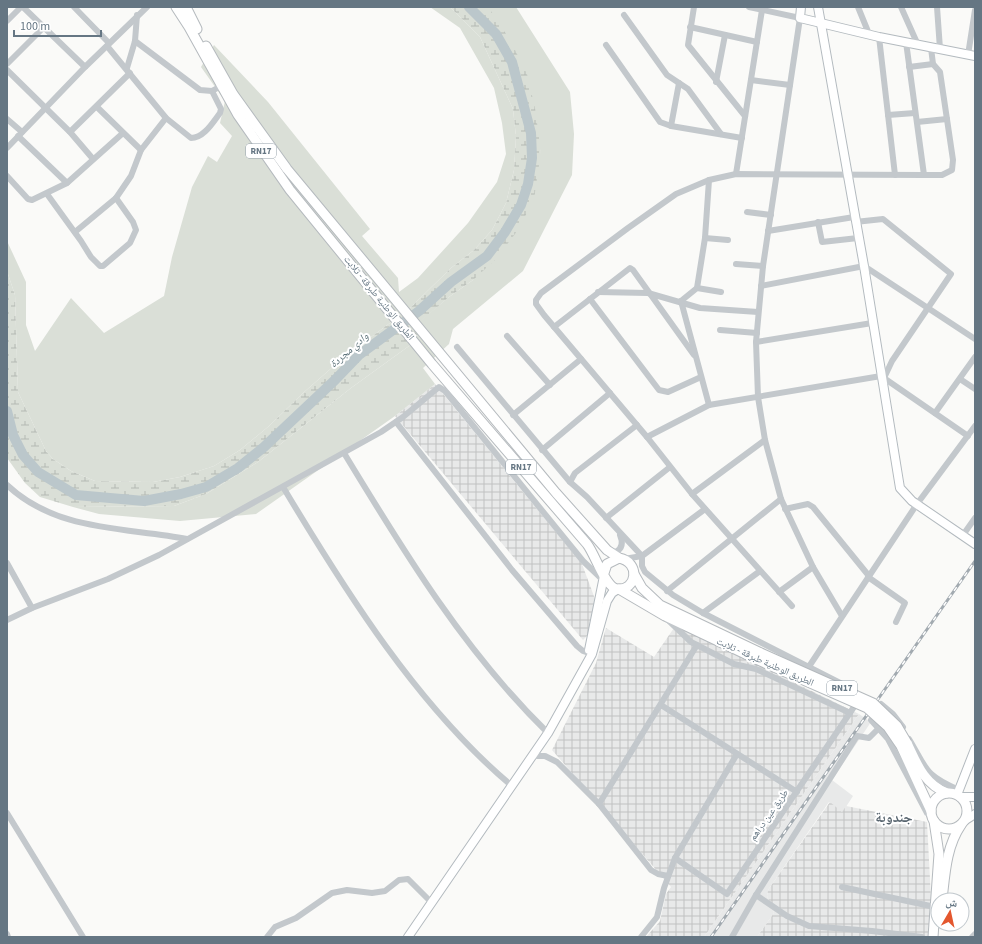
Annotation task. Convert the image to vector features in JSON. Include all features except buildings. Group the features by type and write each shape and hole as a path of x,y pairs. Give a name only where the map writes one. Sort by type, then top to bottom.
{"main road":[{"name":"الطريق الوطنية طبرقة - تلابت","path":"176,7 221,86 260,149 290,190 432,364 587,544 598,563 604,578"},
{"name":"الطريق الوطنية طبرقة - تلابت","path":"186,7 233,94 253,125 287,169 508,437 606,550 618,559"},
{"name":"RN17","path":"618,559 629,562 634,572"},
{"path":"604,578 607,564 618,559"},
{"name":"الطريق الوطنية طبرقة - تلابت","path":"634,572 642,588 655,601 670,611 867,708 904,744 924,776 935,788 947,793"},
{"path":"618,589 628,586 634,579 634,572"},
{"name":"RN17","path":"604,578 618,589"},
{"name":"الطريق الوطنية طبرقة - تلابت","path":"618,589 665,616 760,656"},
{"name":"الطريق الوطنية طبرقة - تلابت","path":"904,744 932,816 943,854 942,892"},
{"name":"RN17","path":"947,793 959,794 966,805 966,816 963,822"},
{"path":"947,793 938,797 934,801 932,816 937,825 947,829 958,827 963,822"},
{"name":"الطريق الوطنية طبرقة - تلابت","path":"937,892 943,854 963,822"}],"street":[{"path":"7,21 22,7 85,67"},
{"path":"74,7 108,44 166,118 191,138 201,135 220,113 221,109 212,91"},
{"path":"7,148 44,108 137,15 147,7"},
{"path":"694,7 688,45 716,82 745,116"},
{"path":"749,7 879,37 971,56 975,10"},
{"path":"801,7 763,266 756,342 758,397 765,440 781,499 813,567 842,616"},
{"path":"818,7 822,23 846,174 864,266 872,323 900,488 902,492 917,504 975,544"},
{"path":"858,7 869,34"},
{"path":"900,7 918,45"},
{"path":"937,7 940,49"},
{"path":"736,174 762,10"},
{"path":"70,132 97,107 128,71 135,41 137,15"},
{"path":"624,15 667,75 688,89 721,134"},
{"path":"7,64 44,27"},
{"path":"690,27 757,42"},
{"path":"716,82 725,35"},
{"path":"879,37 895,175"},
{"path":"135,41 200,90 212,91 221,86"},
{"path":"906,42 924,175"},
{"path":"606,45 660,122 671,126 742,138"},
{"path":"792,606 692,494 648,437 554,327 536,304 536,300 541,293 676,194 709,180 736,174 942,175 952,170 954,160 940,72 933,64 931,48"},
{"path":"909,67 933,64"},
{"path":"7,70 70,132 93,159"},
{"path":"751,80 790,85"},
{"path":"671,126 679,83"},
{"path":"97,107 141,150"},
{"path":"888,115 915,113"},
{"path":"75,232 116,198 131,176 141,150 166,118"},
{"path":"7,119 67,183"},
{"path":"916,122 947,119"},
{"path":"7,176 28,199 32,200 67,183 123,133"},
{"path":"680,301 697,288 705,238 709,180"},
{"path":"47,194 91,257 100,266 103,266 130,243 136,230 133,222 116,198"},
{"path":"748,212 771,215"},
{"path":"768,231 818,222 883,219 950,272 950,278 892,360 882,377"},
{"path":"818,222 822,242 858,238"},
{"path":"705,238 728,240"},
{"path":"736,264 763,266"},
{"path":"761,286 864,266 975,339"},
{"path":"554,327 630,268 694,354"},
{"path":"697,288 721,292"},
{"path":"598,292 648,292 700,308 758,312"},
{"path":"590,299 659,390 668,392 701,377"},
{"path":"680,301 709,405"},
{"path":"756,342 872,323"},
{"path":"720,330 757,333"},
{"path":"507,336 550,385"},
{"path":"457,346 570,482 642,556 643,569 656,582 667,591 703,613 808,668 917,504 975,426"},
{"path":"935,413 975,357"},
{"path":"513,415 581,359"},
{"path":"648,437 709,405 882,377 968,436"},
{"path":"960,379 975,389"},
{"path":"7,620 32,608 108,580 159,555 344,453 396,422 437,387 441,387 583,561 604,578 590,653"},
{"path":"542,450 610,393"},
{"path":"396,422 512,570 577,646 590,653"},
{"path":"570,482 575,474 637,425"},
{"path":"692,494 765,440"},
{"path":"344,453 403,548 441,605 517,703 548,733"},
{"path":"606,518 670,467"},
{"path":"7,485 42,511 73,522 187,539"},
{"path":"283,487 347,590 374,630 467,746 512,786"},
{"path":"667,591 732,537 781,499"},
{"path":"786,509 808,504 813,507 868,576 904,604 896,622"},
{"path":"634,572 642,556 705,509"},
{"path":"963,535 975,518"},
{"path":"606,550 614,552 621,548 622,542 618,532"},
{"path":"583,561 598,563 642,556"},
{"path":"7,563 32,608"},
{"path":"779,592 813,567"},
{"path":"703,613 760,571"},
{"path":"642,588 643,582 646,579 656,582"},
{"path":"408,937 548,733 585,666 607,601 612,593 618,589"},
{"path":"665,616 684,637 697,645 734,664 756,669 850,713"},
{"path":"599,804 697,645"},
{"name":"طريق عين دراهم","path":"675,858 727,894 863,694 808,668"},
{"path":"932,816 927,813 888,739 871,720 881,704 900,723 929,772 959,794 975,797"},
{"path":"661,705 797,792"},
{"path":"732,937 756,895 857,736 869,738 879,728"},
{"path":"959,794 975,749"},
{"path":"641,937 657,917 668,876 675,858 737,754"},
{"path":"532,756 545,756 557,762 599,804 651,870 658,874 668,876"},
{"path":"7,813 83,937"},
{"path":"963,822 975,814"},
{"path":"267,937 276,927 293,920 322,899 336,892 383,892 388,890 399,880 408,879 432,903"},
{"path":"842,887 930,906"},
{"path":"756,895 787,916 809,926 865,930 922,937"},
{"path":"972,937 975,934"}],"shaded area":[{"path":"435,384 582,564 595,599 592,631 583,640 395,416"},
{"path":"676,625 859,714 704,937 646,937 660,921 666,894 671,887 552,750 596,663 606,628 654,657"},
{"path":"859,714 871,722 832,780 853,796 842,813 829,802 768,890 767,896 774,913 757,937 704,937"},
{"path":"830,802 842,812 846,806 927,822 931,892 930,932 932,932 932,937 757,937 774,913 767,896 768,890"}],"green space":[{"path":"430,7 450,7 480,37 513,109 516,137 514,170 506,203 492,230 474,250 451,268 410,308 343,358 303,393 269,426 240,450 214,466 180,477 153,482 95,481 71,471 53,459 46,451 18,392 15,295 7,271 7,241 26,282 26,325 35,351 71,298 104,333 164,296 172,257 192,187 208,156 217,162 232,136 220,123 225,101 201,67 214,45 268,102 370,229 362,236 398,278 399,292 418,278 468,223 497,182 506,154 502,123 494,88 460,28"},
{"path":"450,7 489,8 510,40 527,74 535,108 541,152 534,199 518,230 496,259 473,280 449,297 421,321 420,338 351,388 258,462 206,494 174,506 73,507 40,497 25,483 7,458 7,271 15,295 18,392 46,451 53,459 71,471 95,481 153,482 180,477 214,466 240,450 269,426 303,393 343,358 410,308 451,268 474,250 492,230 506,203 514,170 516,137 513,109 480,37"},
{"path":"488,7 516,7 570,92 574,134 572,175 523,271 453,329 449,344 423,368 435,384 395,416 256,514 180,521 99,514 73,507 174,506 206,494 258,462 351,388 420,338 420,321 449,297 473,280 541,152"}],"waterway":[{"name":"وادي مجردة","path":"7,411 13,435 23,455 38,472 76,495 144,501 181,494 206,487 238,468 264,447 335,380 359,355 419,311 451,282 487,256 505,232 521,205 528,184 532,158 531,133 512,62 496,34 469,7"}],"railway":[{"path":"711,937 975,561"}],"district":[{"name":"جندوبة","path":"894,818"}]}
